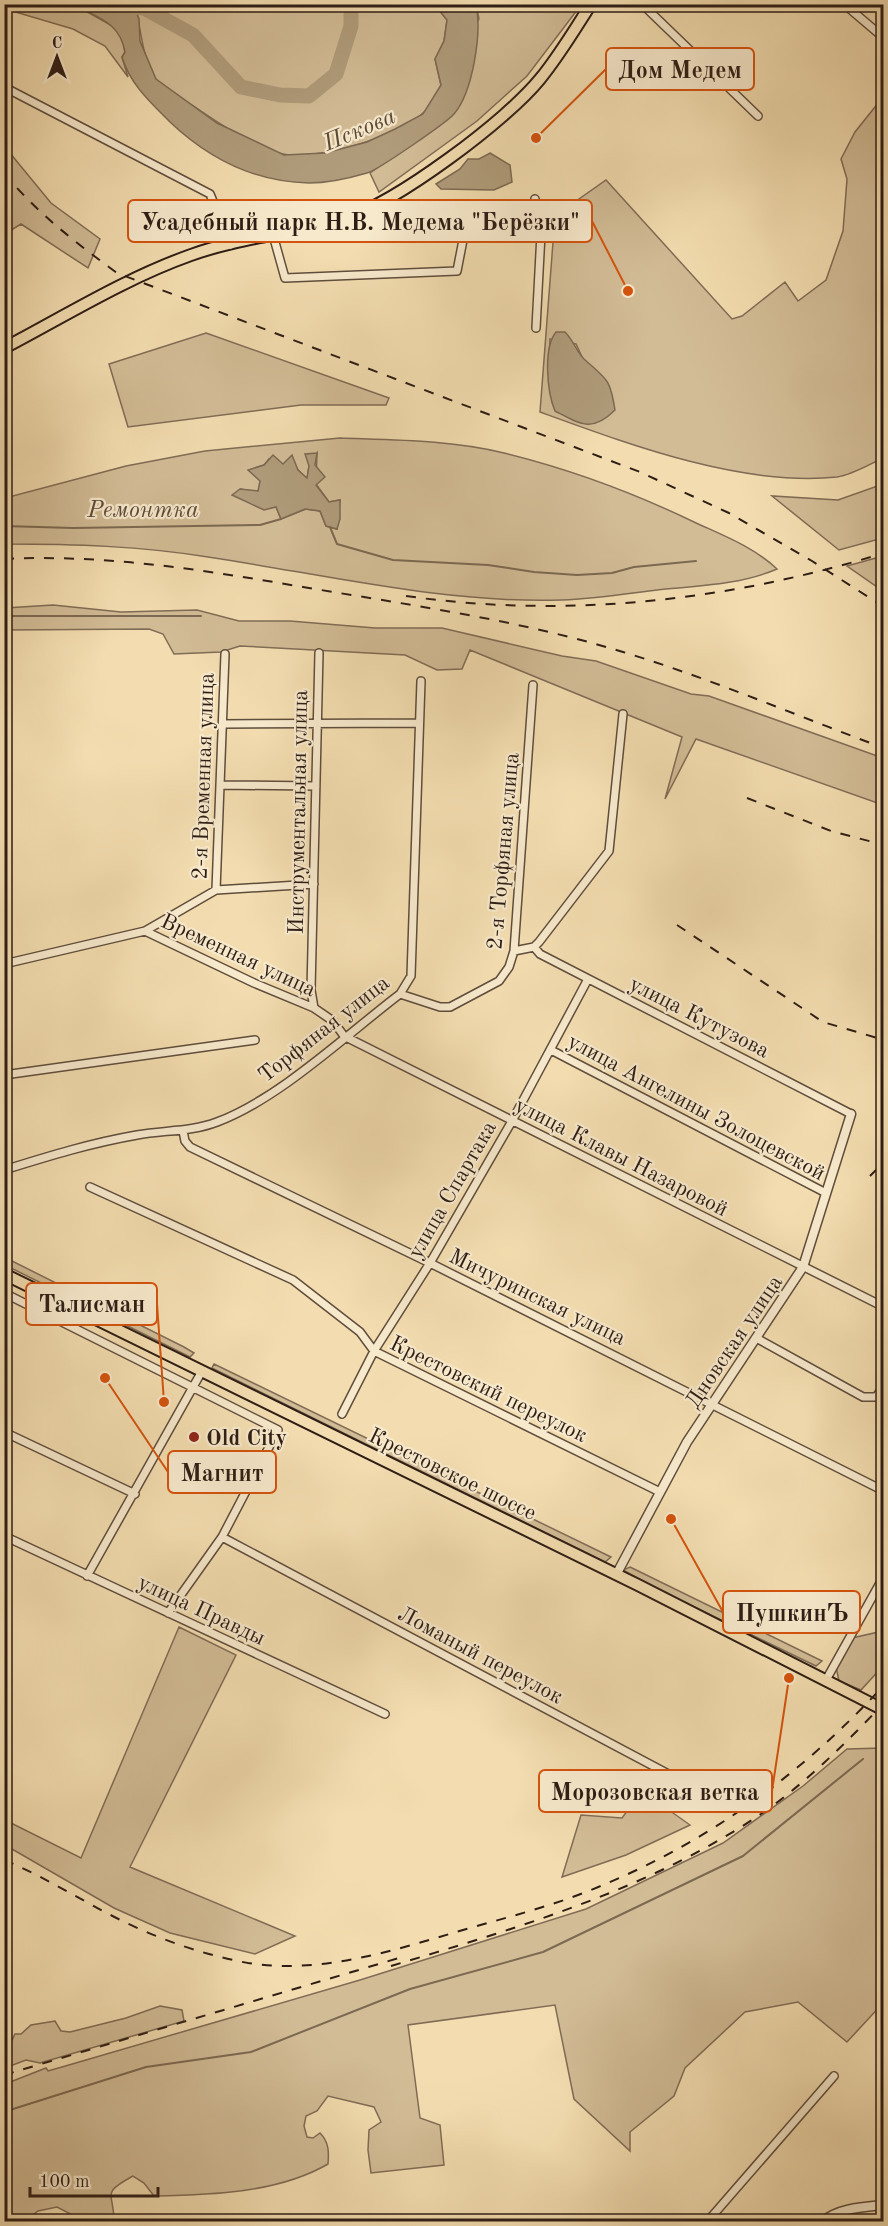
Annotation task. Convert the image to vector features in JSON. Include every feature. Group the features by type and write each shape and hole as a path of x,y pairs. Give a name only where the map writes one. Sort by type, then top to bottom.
{"main road":[{"path":"4,348 133,281 192,255 347,217 379,203 460,149 526,95 540,79 591,4"},
{"name":"Крестовское шоссе","path":"4,1274 616,1575 884,1710"}],"street":[{"path":"642,4 758,116"},
{"path":"844,4 884,38"},
{"path":"4,87 210,194 231,245"},
{"path":"536,199 541,234 536,328"},
{"path":"273,235 285,278 457,271 469,209"},
{"name":"Инструментальная улица","path":"314,1008 311,990 319,653"},
{"name":"2-я Временная улица","path":"145,930 216,890 225,654"},
{"name":"Торфяная улица","path":"4,1170 82,1145 165,1130 183,1131 217,1122 249,1106 287,1082 400,994 411,976 412,965 416,899 418,723 422,681"},
{"name":"2-я Торфяная улица","path":"400,994 440,1007 450,1007 499,981 509,968 514,951 534,685"},
{"path":"514,951 534,947 609,851 623,714"},
{"path":"223,724 318,726 418,723"},
{"path":"220,785 316,786"},
{"path":"216,890 314,884"},
{"name":"Временная улица","path":"4,964 145,930 254,983 314,1008 333,1021 344,1036"},
{"name":"улица Кутузова","path":"534,947 540,954 851,1114"},
{"name":"улица Спартака","path":"342,1414 374,1351 430,1263 512,1121 588,979"},
{"name":"улица Клавы Назаровой","path":"344,1036 884,1307"},
{"path":"4,1075 255,1040"},
{"name":"улица Ангелины Золоцевской","path":"551,1050 826,1193"},
{"name":"Дновская улица","path":"616,1575 687,1442 758,1339 803,1267 851,1114"},
{"name":"Мичуринская улица","path":"183,1131 185,1142 190,1147 430,1263 884,1491"},
{"name":"Крестовский переулок","path":"90,1187 293,1280 360,1332 374,1351 660,1492"},
{"path":"4,1293 278,1430 222,1538 168,1613"},
{"path":"758,1339 863,1397 876,1397 884,1386"},
{"path":"87,1576 202,1371"},
{"path":"4,1432 135,1494"},
{"name":"улица Правды","path":"4,1536 385,1714"},
{"name":"Ломаный переулок","path":"222,1538 723,1803"},
{"path":"826,1680 884,1576"},
{"path":"707,2222 834,2076"},
{"path":"822,2222 828,2216 857,2207 884,2205"}],"shaded area":[{"path":"4,5 75,5 116,28 122,36 125,52 122,57 128,77 105,46 73,29 5,9"},
{"path":"75,5 133,5 139,19 140,41 156,79 217,123 284,155 325,153 367,142 423,114 441,85 435,59 444,41 447,20 435,5 476,5 477,46 471,77 461,104 454,114 426,136 367,173 323,182 289,182 251,173 234,166 200,147 185,135 155,107 135,84 122,57 125,52 122,42 113,28 107,22"},
{"path":"133,5 435,5 447,20 444,41 435,59 441,85 427,109 413,121 397,130 336,150 315,154 283,154 261,147 237,134 163,86 150,69"},
{"path":"476,5 581,5 527,76 477,121 379,192 370,173 408,147 479,19"},
{"path":"883,97 883,458 855,472 837,477 763,476 686,460 610,437 540,412 555,216 606,180 732,319 742,316 785,282 798,301 826,280 843,231 847,179 841,159 855,132","holes":["550,339 576,344 582,357 549,365"]},
{"path":"5,147 51,203 100,239 88,268 21,224 5,234"},
{"path":"490,153 510,165 512,182 494,190 441,189 436,184 460,169 468,159 479,159"},
{"path":"556,332 565,332 582,356 609,385 615,410 599,422 586,424 555,411 550,393 548,359 549,348"},
{"path":"206,333 389,398 386,405 301,405 128,427 109,364"},
{"path":"340,438 423,441 464,445 504,453 553,466 648,501 737,542 758,554 777,569 718,584 585,599 518,600 429,593 157,550 81,545 5,544 5,498 126,466 205,451","holes":["317,453 316,484 329,502 340,500 337,529 326,526 320,511 306,509 281,519 276,507 240,489 258,492 261,481 249,470 264,465 269,459 298,470 307,479 309,466"]},
{"path":"317,453 315,465 325,477 316,485 329,502 340,500 340,519 337,529 326,526 320,511 305,509 281,519 276,507 264,510 232,495 240,489 258,491 260,481 248,470 264,465 273,455 283,464 292,455 298,470 307,478 309,466 305,454"},
{"path":"883,484 883,538 839,550 772,496 838,500"},
{"path":"883,556 883,591 847,566"},
{"path":"53,605 121,612 197,610 239,621 290,621 375,628 442,628 562,656 596,661 691,694 709,696 883,758 883,805 696,739 665,799 682,737 470,650 462,669 437,670 405,655 240,646 221,652 174,654 163,634 149,629 5,630 5,608"},
{"path":"4,1257 194,1353 190,1357 5,1265"},
{"path":"214,1364 611,1557 605,1562 212,1368"},
{"path":"630,1567 822,1661 816,1666 649,1585 623,1570"},
{"path":"179,1627 236,1655 130,1867 295,1936 255,1954 170,1933 114,1908 5,1845 5,1820 81,1858"},
{"path":"883,1631 883,1666 861,1690 839,1681 836,1667 852,1638"},
{"path":"883,1748 883,2003 847,2042 798,2002 745,2012 685,2068 674,2096 630,2132 630,2151 574,2099 555,2005 408,2025 420,2118 440,2125 444,2165 371,2173 368,2150 369,2130 381,2122 374,2107 328,2096 317,2111 306,2116 304,2126 307,2137 313,2138 320,2133 328,2147 328,2164 309,2174 266,2187 198,2195 154,2196 144,2183 133,2176 112,2191 114,2221 84,2221 57,2207 38,2211 25,2221 5,2221 5,2084 46,2068 48,2071 360,1980 586,1909 723,1843 803,1786 847,1749"},
{"path":"642,1791 690,1825 626,1855 562,1877 581,1815 622,1818"},
{"path":"160,2006 182,2010 184,2021 40,2063 26,2060 5,2068 5,2041 12,2040 15,2034 21,2034 31,2025 55,2021 61,2031 70,2032 126,2018"}],"waterway":[{"name":"Пскова","path":"117,6 144,8 193,35 241,87 280,95 309,96 336,74 351,26 351,4"},
{"name":"Ремонтка","path":"4,526 73,528 260,525 281,519"},
{"path":"330,527 337,544 393,560 488,565 534,572 577,575 612,573 634,567 696,561"},
{"path":"4,616 201,616"},
{"path":"4,2114 13,2109 146,2067 251,2052 410,1989 543,1952 743,1856 863,1759"}],"railway":[{"path":"4,173 58,227 117,273 640,472 729,513 812,561 884,607"},
{"path":"406,596 466,603 527,606 647,601 707,594 767,583 826,570 884,553"},
{"path":"4,559 117,561 192,569 504,622 623,652 722,686 884,748"},
{"path":"747,798 831,831 884,845"},
{"path":"677,925 823,1022 884,1040"},
{"path":"878,959 884,961"},
{"path":"870,1176 884,1162"},
{"path":"4,1860 129,1924 207,1954 275,1966 301,1966 354,1959 405,1947 548,1905 622,1877 664,1856 744,1808 781,1780 817,1751 884,1685"},
{"path":"391,1966 579,1905 669,1867 713,1844 790,1793 884,1703"},
{"path":"4,2075 399,1958"}],"place":[{"name":"Дом Медем","path":"536,138"},
{"name":"Усадебный парк Н.В. Медема \"Берёзки\"","path":"628,291"},
{"name":"Магнит","path":"105,1378"},
{"name":"Талисман","path":"164,1402"},
{"name":"Old City","path":"194,1437"},
{"name":"ПушкинЪ","path":"671,1519"},
{"name":"Морозовская ветка","path":"789,1678"}]}
